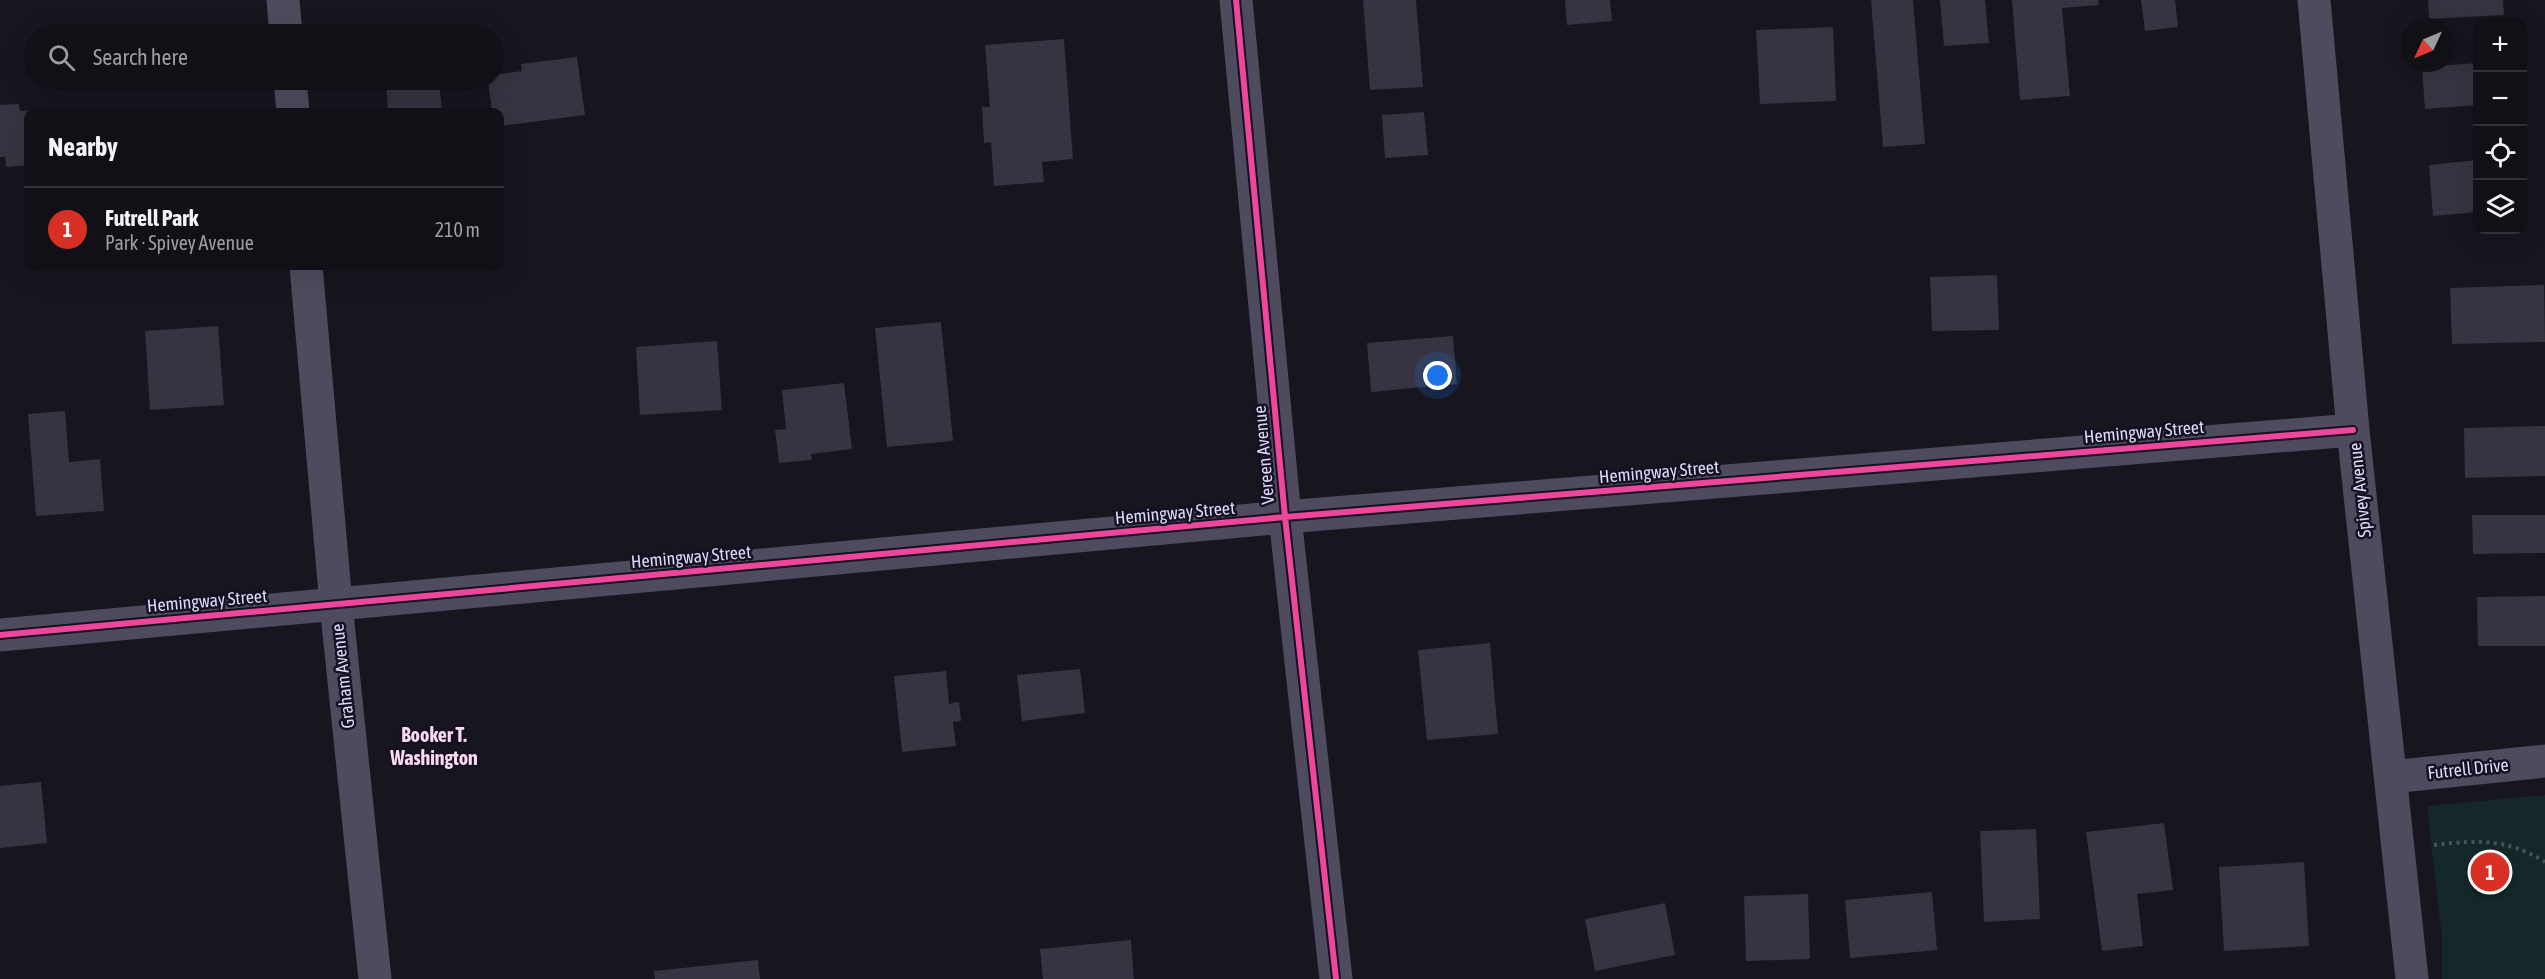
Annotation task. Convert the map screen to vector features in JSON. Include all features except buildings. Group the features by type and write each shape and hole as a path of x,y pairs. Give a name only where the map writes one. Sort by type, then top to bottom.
{"street":[{"path":"283,0 285,24"},
{"name":"Vereen Avenue","path":"1236,0 1285,518 1336,979"},
{"name":"Spivey Avenue","path":"2314,0 2353,430 2412,979"},
{"path":"291,90 293,108"},
{"name":"Graham Avenue","path":"306,270 336,604 375,979"},
{"name":"Hemingway Street","path":"0,635 1285,518 2353,430"},
{"name":"Futrell Drive","path":"2391,777 2545,761"}],"path":[{"path":"2398,849 2468,841 2497,842 2529,852 2545,862"}],"green space":[{"path":"2545,795 2545,979 2442,979 2442,938 2427,806"}],"cycle path":[{"path":"1236,0 1285,517 1336,979"},
{"path":"0,635 1285,517 2353,430"}],"place":[{"name":"Futrell Park","path":"2490,872"}],"district":[{"name":"Booker T. Washington","path":"434,746"}]}
